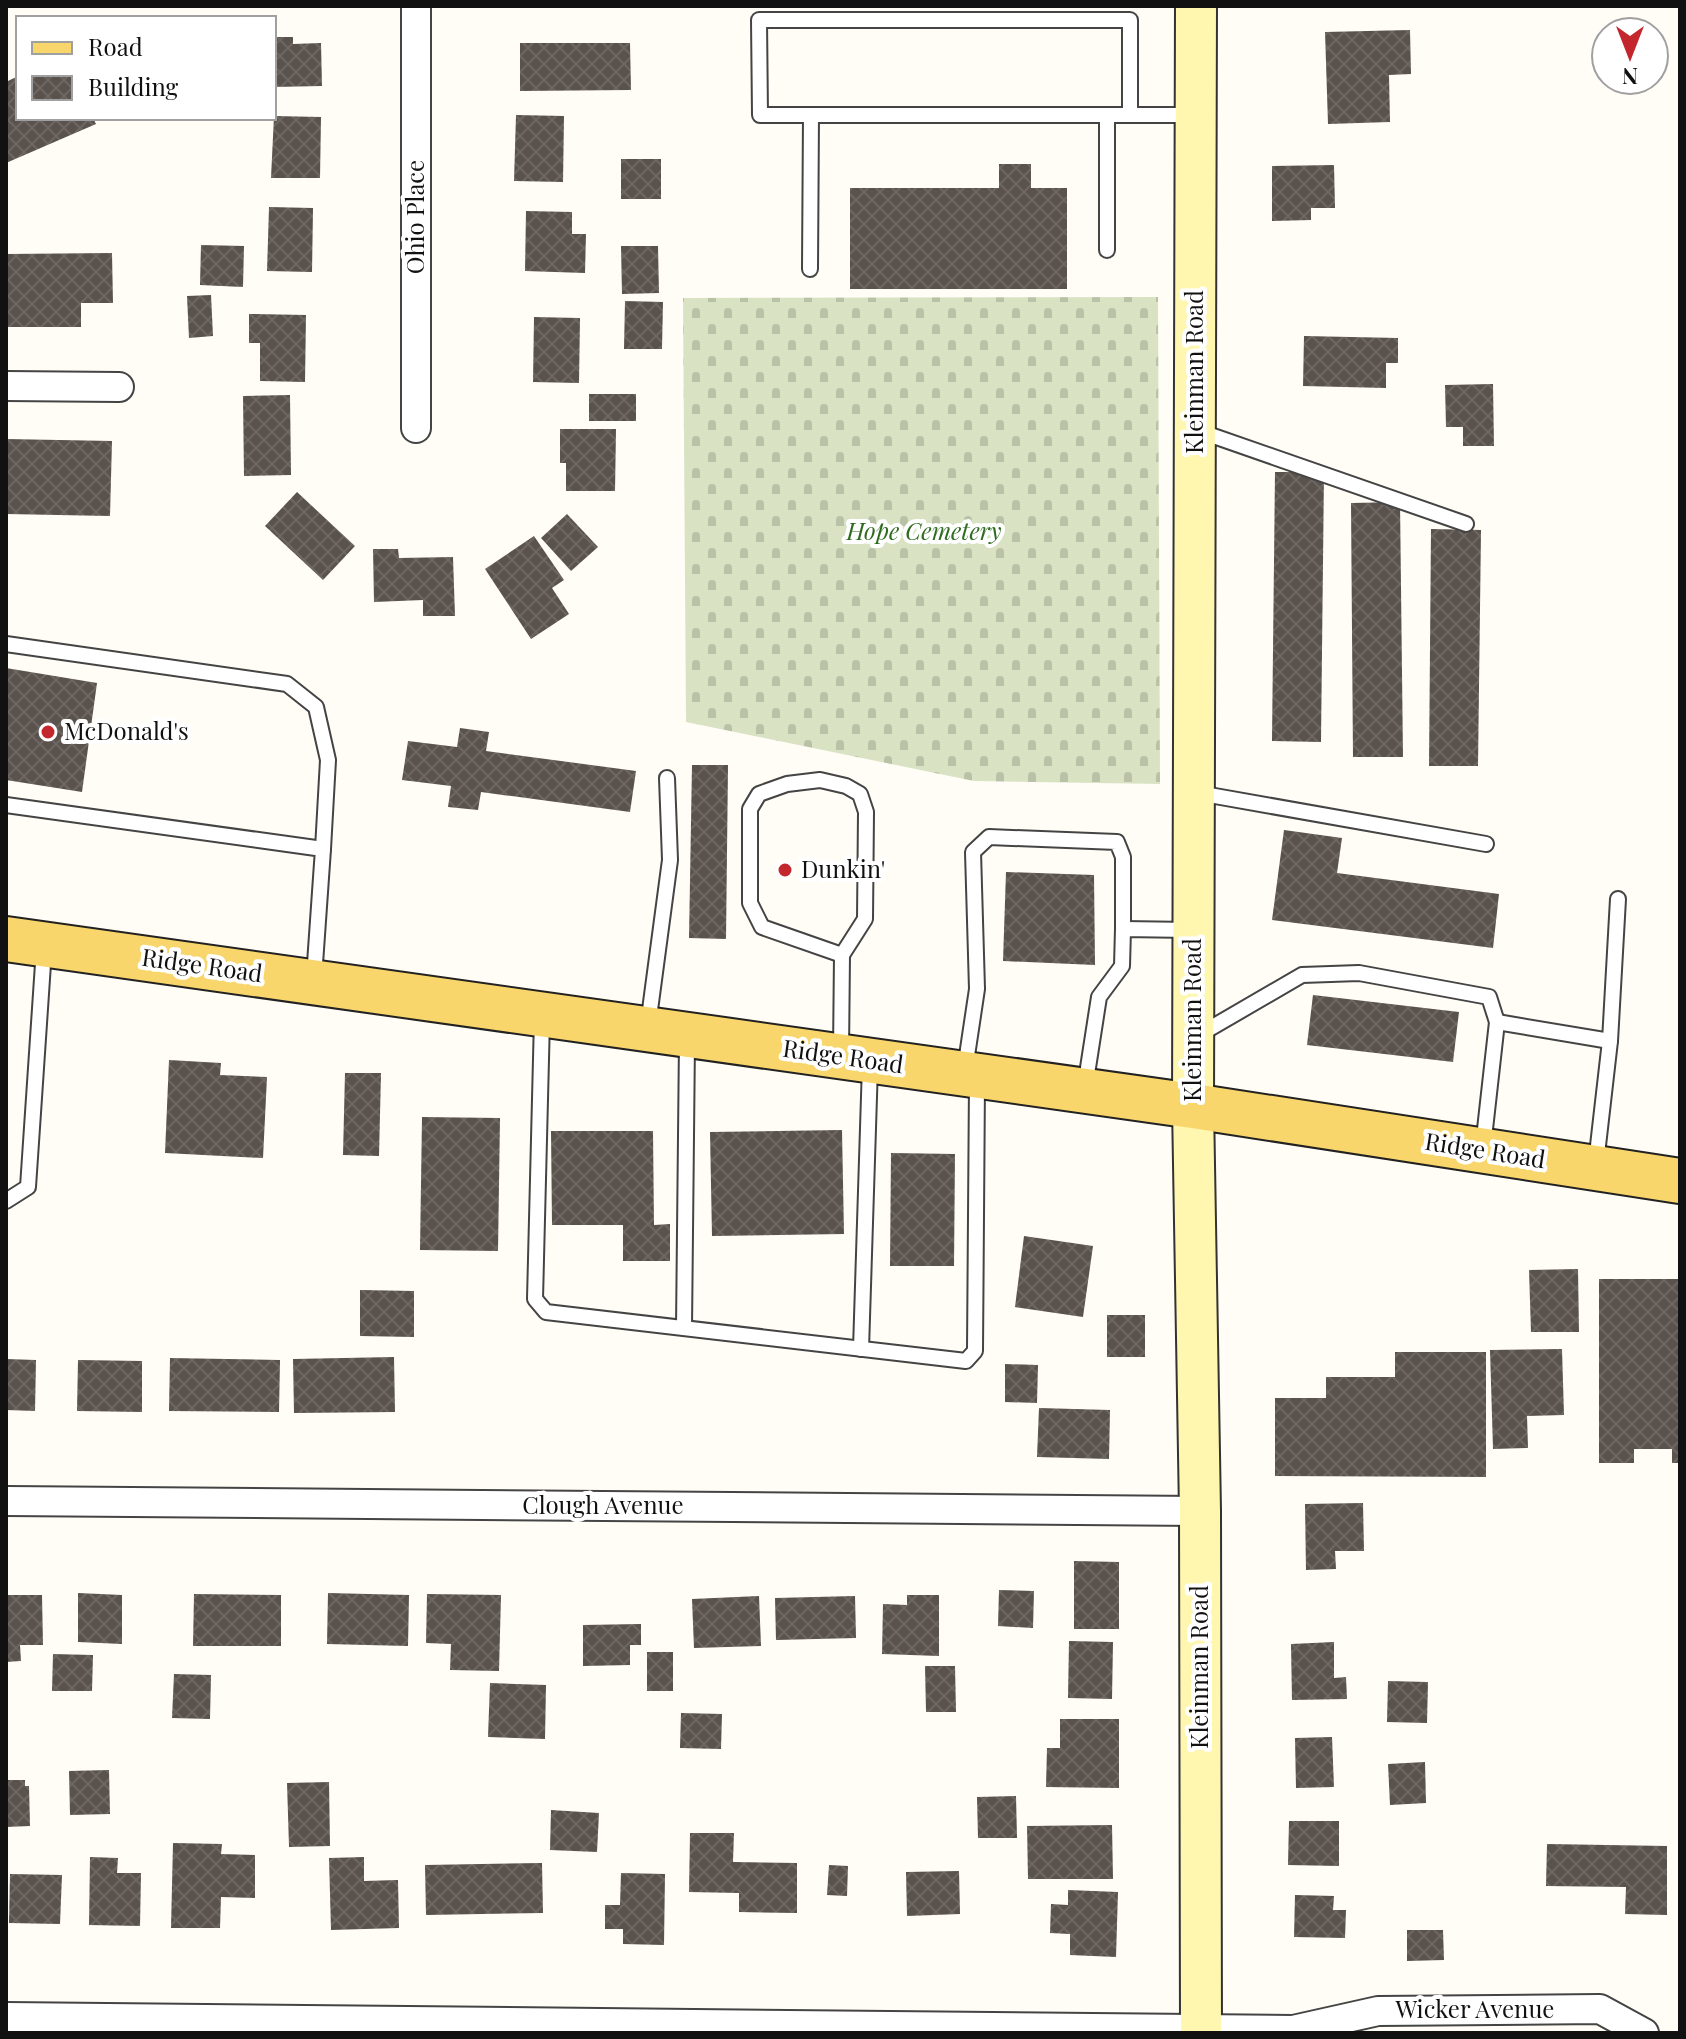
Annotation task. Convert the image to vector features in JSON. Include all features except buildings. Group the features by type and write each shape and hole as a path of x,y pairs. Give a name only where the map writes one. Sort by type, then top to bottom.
{"main road":[{"name":"Ridge Road","path":"25,942 1193,1106 1680,1181"}],"street":[{"name":"Ohio Place","path":"416,6 416,428"},
{"name":"Kleinman Road","path":"1196,6 1193,1106 1200,1511 1201,2031"},
{"path":"6,386 119,387"},
{"name":"Clough Avenue","path":"6,1501 1200,1511"},
{"name":"Wicker Avenue","path":"6,2017 1201,2031 1293,2030 1378,2011 1600,2009 1644,2033"}],"lane":[{"path":"1130,115 1130,20 759,20 760,115 1130,115 1195,115"},
{"path":"810,269 811,115"},
{"path":"1107,115 1107,250"},
{"path":"1195,429 1466,524"},
{"path":"6,644 287,684 316,707 328,760 314,982"},
{"path":"667,778 670,860 667,1032 684,1328"},
{"path":"842,955 762,927 750,903 750,809 759,794 787,784 820,780 846,786 860,794 866,812 865,919 842,955 856,1059 861,1349"},
{"path":"1194,793 1486,844"},
{"path":"6,805 323,849"},
{"path":"542,1015 535,1299 546,1312 966,1361 975,1351 970,1075 977,989 973,852 989,837 1117,842 1123,857 1122,966 1099,997 1085,1092"},
{"path":"1596,1168 1610,1041 1618,899"},
{"path":"1123,929 1193,930"},
{"path":"6,1201 28,1187 25,942"},
{"path":"1193,1039 1302,975 1359,973 1489,997 1497,1022 1482,1151"},
{"path":"1497,1022 1610,1041"}],"green space":[{"name":"Hope Cemetery","path":"1158,297 1160,784 974,781 686,722 683,298"}],"place":[{"name":"McDonald's","path":"48,732"},
{"name":"Dunkin'","path":"785,870"}]}
